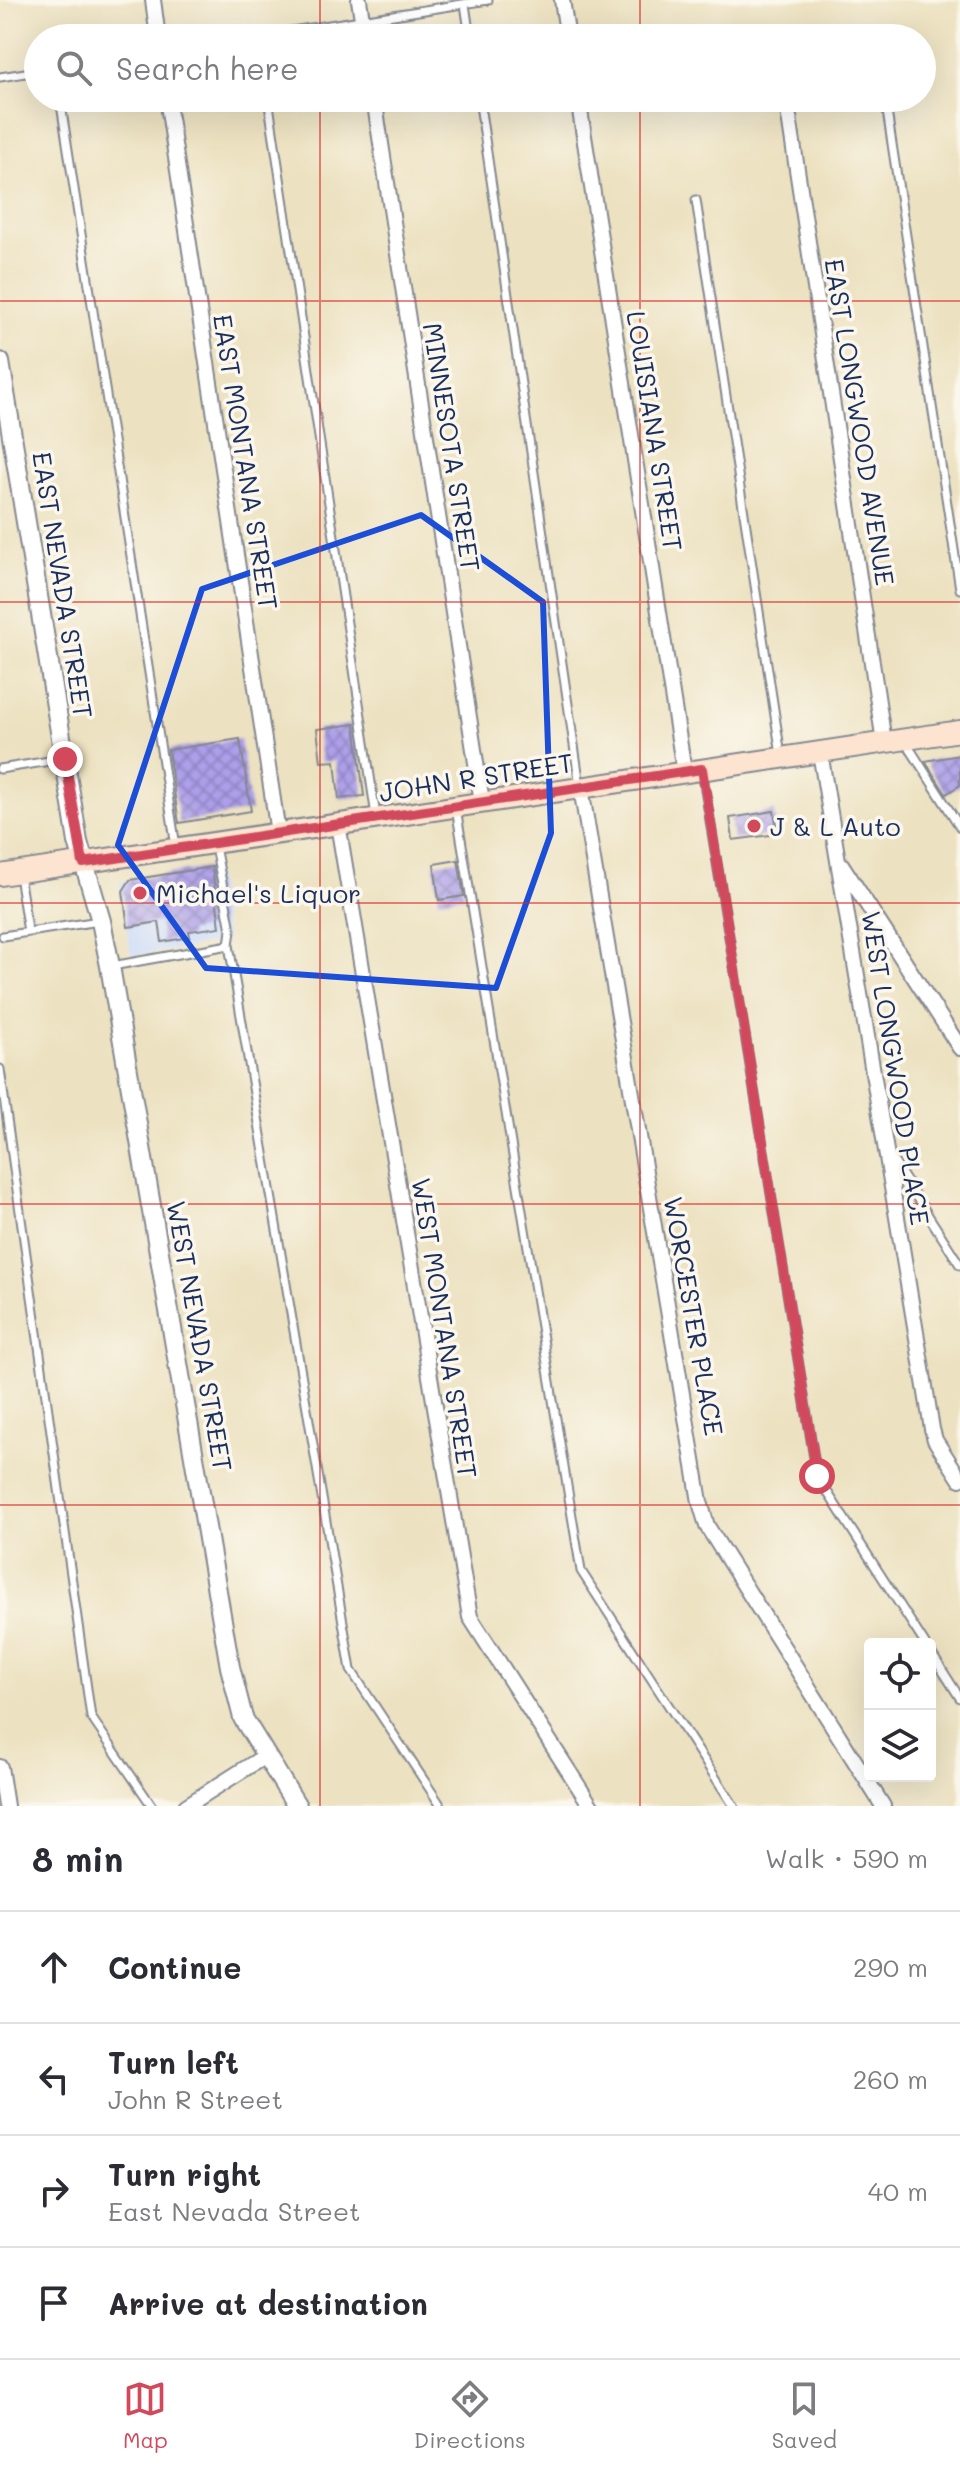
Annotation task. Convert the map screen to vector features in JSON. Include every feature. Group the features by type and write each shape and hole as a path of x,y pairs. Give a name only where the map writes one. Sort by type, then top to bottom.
{"main road":[{"name":"JOHN R STREET","path":"9,874 960,731"}],"street":[{"path":"153,0 156,24"},
{"path":"359,0 363,24"},
{"path":"562,0 566,24"},
{"name":"EAST MONTANA STREET","path":"169,112 278,833"},
{"name":"MINNESOTA STREET","path":"376,112 482,802"},
{"name":"LOUISIANA STREET","path":"580,112 693,770"},
{"name":"EAST LONGWOOD AVENUE","path":"788,112 893,740"},
{"name":"EAST NEVADA STREET","path":"0,362 83,863"},
{"name":"WEST LONGWOOD PLACE","path":"820,752 932,1429 935,1440 960,1479"},
{"name":"WORCESTER PLACE","path":"581,788 695,1471 707,1526 883,1806"},
{"name":"WEST MONTANA STREET","path":"338,824 470,1617 591,1806"},
{"path":"837,857 960,1048"},
{"name":"WEST NEVADA STREET","path":"83,863 101,921 110,966 230,1667 243,1718 297,1806"},
{"path":"186,1806 265,1756"},
{"path":"0,1767 6,1806"}],"lane":[{"path":"338,24 488,0"},
{"path":"465,4 468,24"},
{"path":"0,77 24,73"},
{"path":"62,112 176,849"},
{"path":"270,112 377,818"},
{"path":"481,112 581,788"},
{"path":"887,112 960,589"},
{"path":"696,200 781,757"},
{"path":"893,740 960,827"},
{"path":"0,769 65,759"},
{"path":"693,770 817,1476 921,1638"},
{"path":"456,806 581,1571 734,1806"},
{"path":"214,843 231,930 229,945 351,1670 441,1806"},
{"path":"9,874 28,932"},
{"path":"3,936 101,921"},
{"path":"110,966 229,945"},
{"path":"0,1069 91,1717 152,1806"},
{"path":"885,1148 960,1265"},
{"path":"936,1660 960,1698"}],"highlighted area":[{"path":"421,515 543,602 551,833 496,988 206,968 118,845 202,589"}],"shaded area":[{"path":"215,868 226,942 131,956 120,882"}],"building":[{"path":"355,724 364,796 339,799 335,761 321,762 317,729"},
{"path":"240,739 251,811 179,823 168,750"},
{"path":"960,755 960,785 946,794 925,761"},
{"path":"774,811 778,834 733,840 730,818"},
{"path":"458,860 464,896 439,900 434,864"},
{"path":"212,867 220,927 189,931 190,937 162,942 159,922 128,927 123,891 130,880"}],"place":[{"name":"J & L Auto","path":"754,826"},
{"name":"Michael's Liquor","path":"140,893"}],"route":[{"path":"65,759 83,863 702,769 817,1476"}]}
